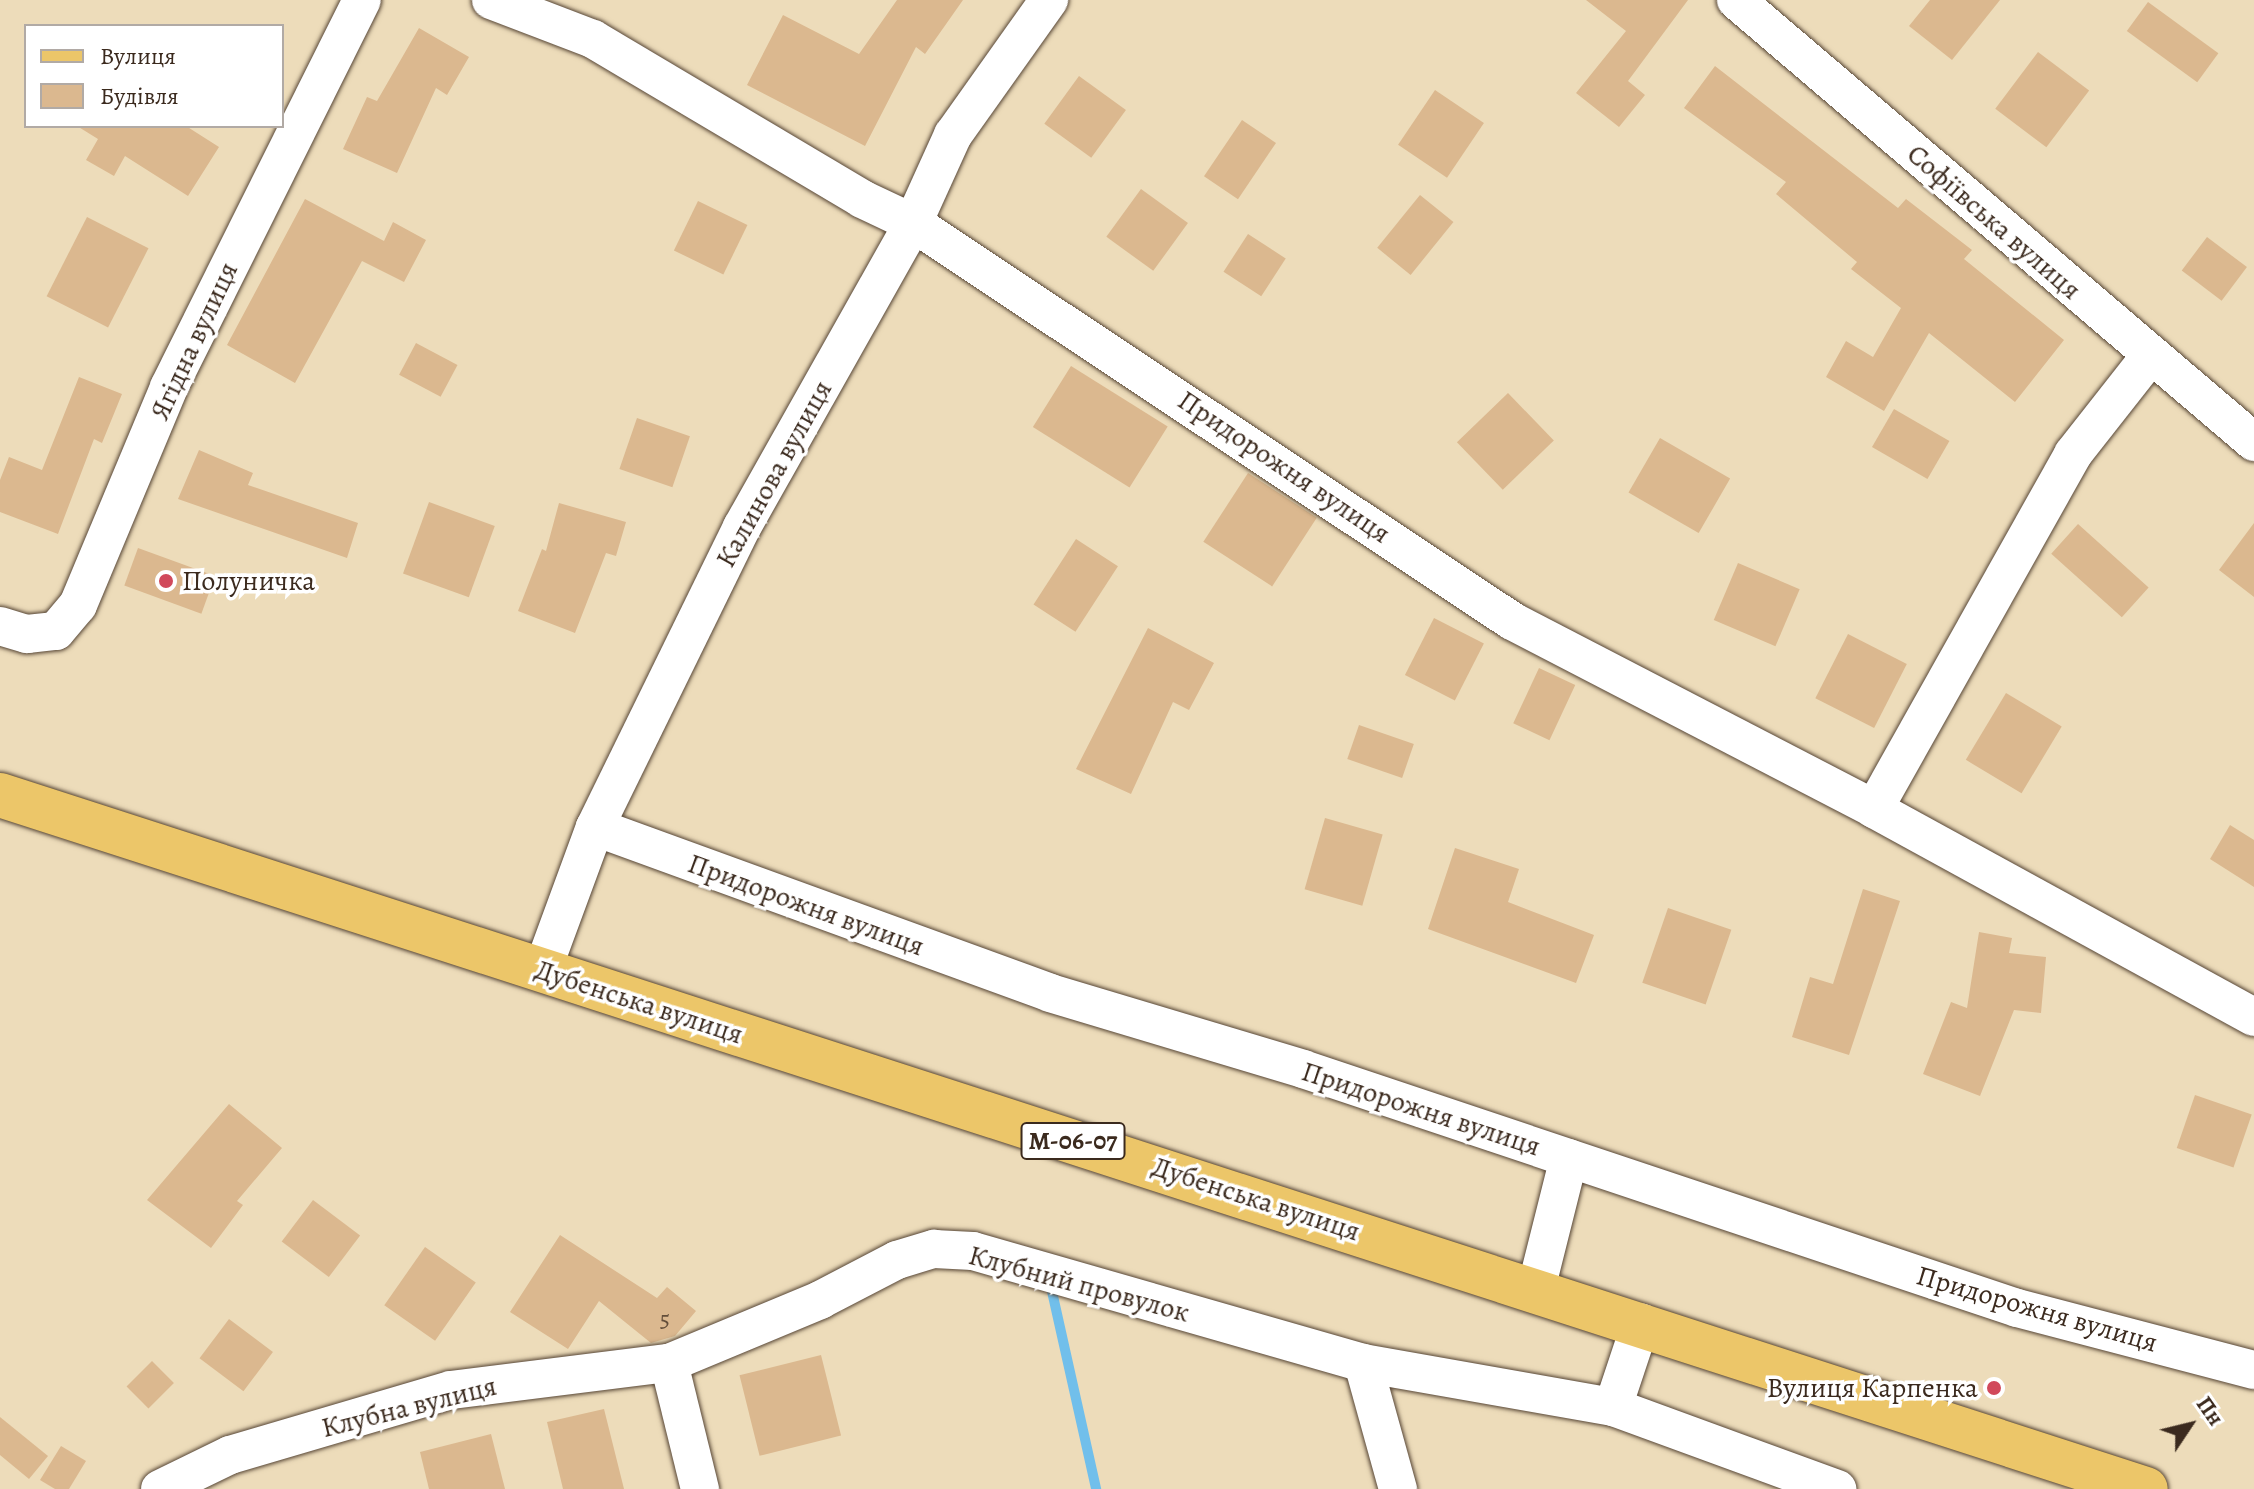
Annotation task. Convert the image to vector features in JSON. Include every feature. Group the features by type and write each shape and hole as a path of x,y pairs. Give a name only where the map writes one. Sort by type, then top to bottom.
{"main road":[{"name":"Дубенська вулиця","path":"0,795 1536,1289 2146,1489"}],"street":[{"name":"Ягідна вулиця","path":"0,626 27,634 56,631 78,605 169,387 362,0"},
{"name":"Придорожня вулиця","path":"491,0 593,39 862,199 913,223 1512,621 1874,809 2254,1017"},
{"name":"Калинова вулиця","path":"542,971 595,827 742,527 913,223 953,135 1049,0"},
{"name":"Софіївська вулиця","path":"1736,0 2254,442"},
{"path":"1874,809 2073,454 2150,356"},
{"name":"Придорожня вулиця","path":"595,827 1050,993 1303,1069 2017,1308 2254,1370"},
{"path":"1536,1289 1569,1158"},
{"name":"Клубний провулок","path":"669,1363 820,1300 897,1260 934,1249 973,1251 1363,1363 1613,1407 1837,1489"},
{"path":"1613,1407 1641,1323"},
{"path":"669,1363 700,1489"},
{"name":"Клубна вулиця","path":"160,1489 230,1455 451,1390 669,1363"},
{"path":"1363,1363 1398,1489"}],"building":[{"path":"897,0 963,0 925,54 916,47 865,146 747,85 783,15 859,54"},
{"path":"1586,0 1688,0 1628,81 1645,95 1619,127 1576,93 1626,31"},
{"path":"1930,0 2000,0 1952,60 1909,26"},
{"path":"2148,2 2218,53 2197,82 2127,31"},
{"path":"419,28 469,57 447,95 436,88 397,173 343,149 367,97 377,101"},
{"path":"2038,52 2089,91 2046,147 1995,109"},
{"path":"1715,66 1898,208 1906,199 1972,250 1964,259 2064,340 2015,402 1929,333 1884,411 1826,377 1846,341 1873,357 1901,308 1851,269 1857,262 1776,194 1786,182 1684,108"},
{"path":"1079,76 1126,110 1091,158 1044,124"},
{"path":"1435,90 1484,123 1447,178 1398,145"},
{"path":"1242,120 1276,143 1238,199 1204,176"},
{"path":"80,128 189,128 219,147 188,196 125,156 114,176 86,160 98,139"},
{"path":"1141,189 1188,223 1153,271 1106,237"},
{"path":"1420,195 1453,222 1411,275 1377,248"},
{"path":"305,199 384,241 393,222 426,240 404,282 362,261 295,383 227,345"},
{"path":"698,201 747,225 723,275 674,250"},
{"path":"87,217 148,248 108,328 47,296"},
{"path":"1248,234 1286,259 1261,296 1223,272"},
{"path":"2207,237 2247,267 2222,301 2182,271"},
{"path":"416,343 457,365 441,397 399,375"},
{"path":"1071,366 1168,426 1130,487 1033,427"},
{"path":"79,377 122,394 102,443 94,439 58,534 0,512 0,480 9,457 42,470"},
{"path":"1508,393 1554,440 1503,490 1457,442"},
{"path":"1894,409 1949,441 1927,479 1872,447"},
{"path":"637,418 690,436 672,487 619,469"},
{"path":"1660,438 1730,478 1699,533 1628,493"},
{"path":"199,450 253,473 248,485 358,523 347,558 178,499"},
{"path":"1248,473 1317,518 1272,586 1203,542"},
{"path":"429,502 495,526 469,597 403,573"},
{"path":"559,503 626,522 616,556 606,553 575,633 518,611 542,549 546,551"},
{"path":"2254,523 2254,597 2219,570"},
{"path":"2078,524 2149,588 2122,617 2051,554"},
{"path":"1076,539 1118,566 1075,632 1034,604"},
{"path":"138,548 215,576 201,614 124,586"},
{"path":"1738,563 1800,589 1775,646 1714,620"},
{"path":"1434,618 1484,643 1455,700 1405,675"},
{"path":"1148,628 1214,663 1189,710 1173,702 1131,794 1076,769"},
{"path":"1848,634 1907,664 1874,728 1815,698"},
{"path":"1539,668 1575,685 1549,740 1513,723"},
{"path":"2006,693 2062,726 2022,793 1966,760"},
{"path":"1359,725 1414,744 1402,778 1347,759"},
{"path":"1325,818 1383,835 1362,906 1305,889"},
{"path":"2230,825 2254,840 2254,887 2210,859"},
{"path":"1455,848 1519,869 1508,902 1594,935 1576,983 1428,929"},
{"path":"1863,889 1900,901 1849,1055 1792,1037 1810,977 1833,984"},
{"path":"1668,908 1731,930 1706,1005 1642,983"},
{"path":"1979,932 2012,938 2009,953 2046,957 2041,1013 2014,1010 1980,1096 1923,1074 1951,1002 1967,1008"},
{"path":"2195,1095 2252,1115 2233,1167 2177,1148"},
{"path":"229,1104 282,1148 237,1201 243,1205 211,1248 147,1200"},
{"path":"313,1200 360,1236 329,1277 282,1242"},
{"path":"560,1235 657,1298 667,1287 696,1311 675,1336 651,1343 599,1301 568,1349 510,1312"},
{"path":"425,1247 476,1283 435,1341 384,1305"},
{"path":"229,1319 273,1352 243,1391 200,1358"},
{"path":"821,1355 841,1436 760,1456 739,1375"},
{"path":"152,1361 174,1383 148,1408 127,1386"},
{"path":"604,1409 624,1489 563,1489 547,1422"},
{"path":"0,1417 48,1456 29,1479 0,1455"},
{"path":"491,1434 505,1489 429,1489 420,1452"},
{"path":"61,1446 86,1461 69,1489 55,1489 40,1480"}],"waterway":[{"path":"1051,1287 1096,1489"}],"place":[{"name":"Полуничка","path":"166,581"},
{"name":"Вулиця Карпенка","path":"1994,1388"}]}
